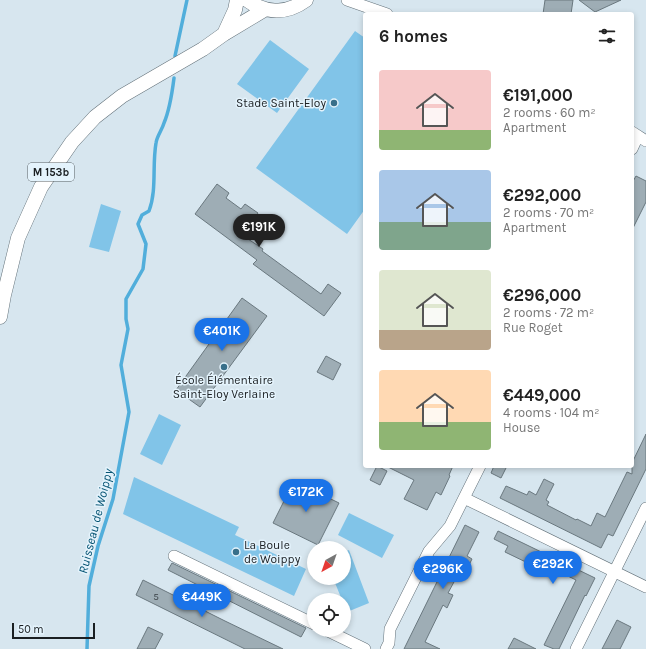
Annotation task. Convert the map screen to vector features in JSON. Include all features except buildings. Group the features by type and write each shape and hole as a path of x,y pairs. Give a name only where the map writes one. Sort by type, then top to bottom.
{"main road":[{"name":"M 153b","path":"224,34 235,10 237,0"},
{"path":"247,0 254,6 275,12 298,6 306,0"},
{"name":"M 153b","path":"0,316 18,238 41,187 72,142 95,117 122,96 203,49 224,34 264,10"}],"street":[{"path":"347,0 381,12"},
{"path":"386,649 389,643 390,629 428,551 450,526 479,468"},
{"path":"464,498 646,587"},
{"path":"576,649 646,508"},
{"path":"174,556 307,621"},
{"path":"340,637 365,649"}],"shaded area":[{"name":"Stade Saint-Eloy","path":"355,31 363,37 363,212 347,234 256,168"},
{"path":"270,40 309,69 277,113 237,84"},
{"path":"101,204 121,211 109,252 89,247"},
{"path":"159,414 181,425 162,465 140,454"},
{"name":"La Boule de Woippy","path":"134,477 239,527 235,535 306,569 294,596 123,514"},
{"path":"349,513 394,535 382,558 338,535"},
{"path":"351,555 369,603 351,610 351,593 339,593 336,585 351,585"}],"waterway":[{"name":"Ruisseau de Woippy","path":"175,56 187,0"},
{"name":"Ruisseau de Woippy","path":"87,649 89,586 98,546 113,499 129,412 121,365 128,329 126,319 126,299 143,269 146,244 138,224 142,215 149,211 153,195 156,143 168,112 174,78"}],"place":[{"name":"Stade Saint-Eloy","path":"334,103"},
{"name":"École Élémentaire Saint-Eloy Verlaine","path":"224,367"},
{"name":"La Boule de Woippy","path":"236,552"}]}
